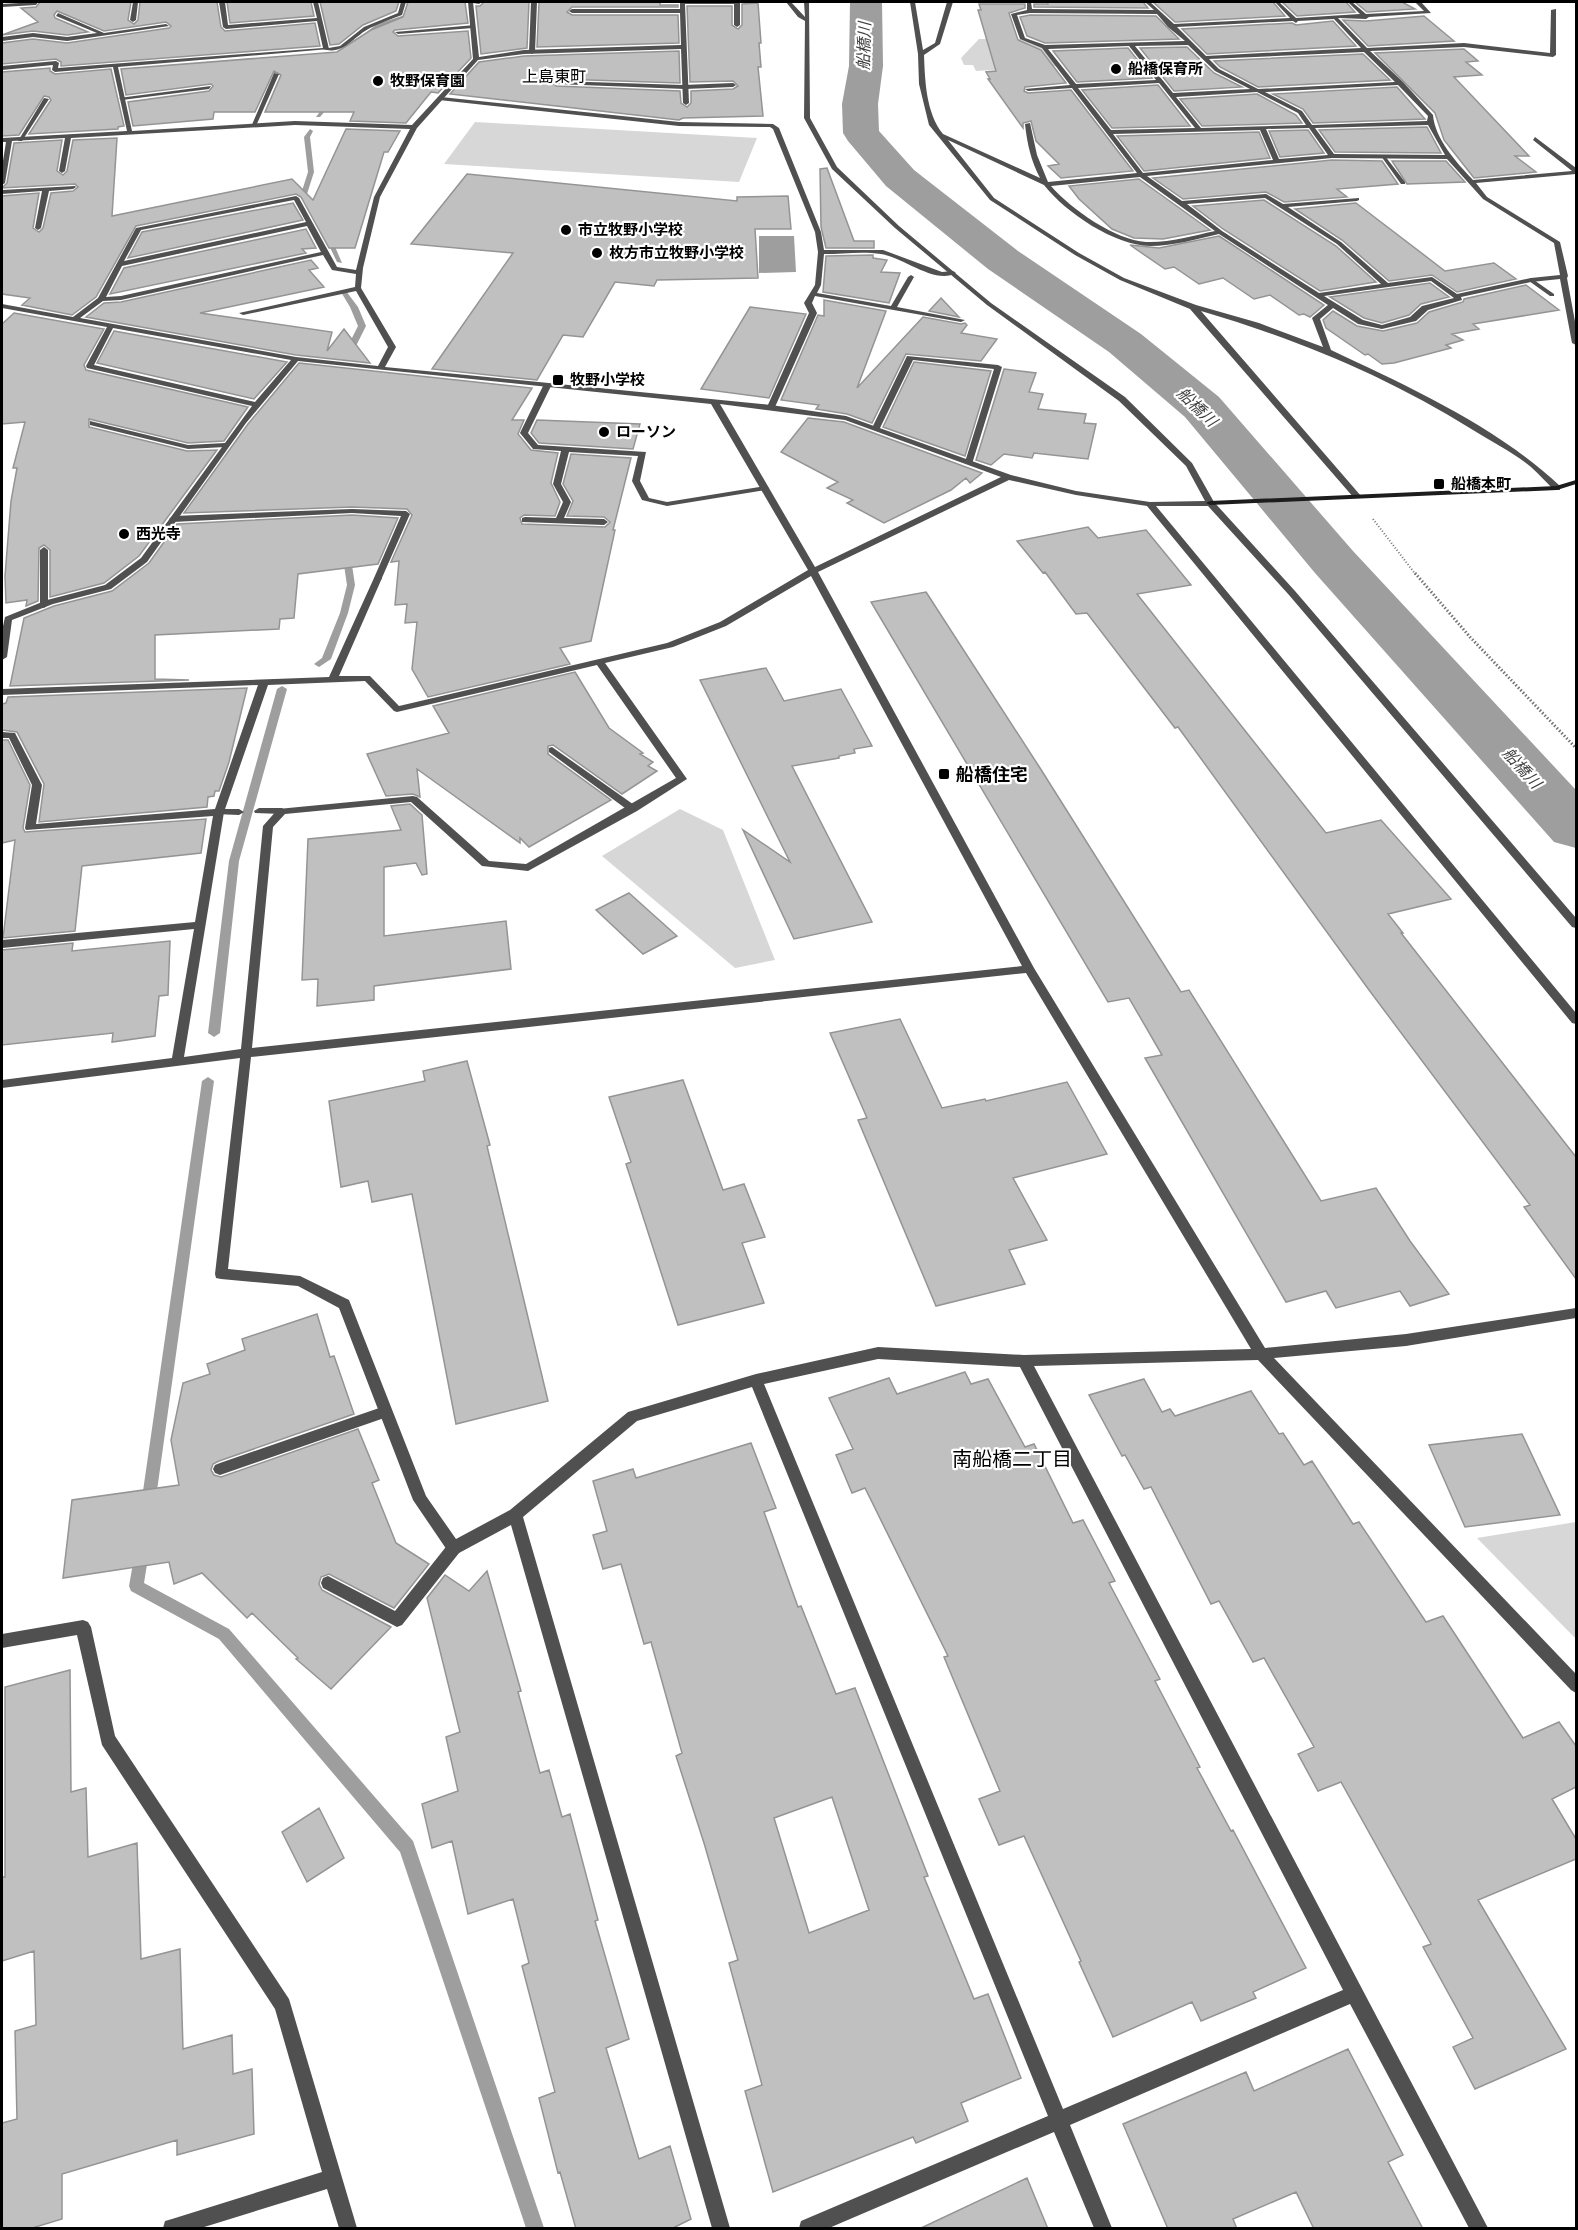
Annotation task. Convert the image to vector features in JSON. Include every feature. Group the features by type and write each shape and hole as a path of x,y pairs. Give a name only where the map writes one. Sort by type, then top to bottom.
{"street":[{"path":"134,20 135,2"},
{"path":"222,2 226,27 319,19"},
{"path":"316,2 326,49"},
{"path":"2,68 56,63 55,70 342,47 366,28 400,14 403,2"},
{"path":"476,60 470,2 479,2"},
{"path":"532,52 534,2"},
{"path":"620,11 621,2"},
{"path":"686,103 682,2 737,2 737,25"},
{"path":"789,2 800,16 808,20"},
{"path":"807,2 807,118 834,168 897,228 989,304 1122,399 1189,465 1210,503 1292,592 1576,924"},
{"path":"912,2 921,54 922,84 932,125 943,136 966,170 992,199 1077,254 1113,274 1193,307 1256,325 1328,351 1397,384 1449,412 1533,465 1557,488"},
{"path":"921,54 937,44 950,2"},
{"path":"1029,2 1030,11"},
{"path":"1148,2 1217,70 1300,112 1332,156"},
{"path":"1277,2 1296,21"},
{"path":"1350,2 1366,17"},
{"path":"1170,26 1336,19 1429,12 1418,2"},
{"path":"2,6 36,3"},
{"path":"573,10 682,11"},
{"path":"1204,58 1464,45 1553,55 1554,10"},
{"path":"1158,12 1030,11 1014,14 1023,39 1044,46 1188,43"},
{"path":"58,15 104,34"},
{"path":"1336,19 1363,50 1401,83 1431,116 1430,123 1449,157 1485,198 1557,242 1576,343"},
{"path":"2,39 33,35 67,39 166,26"},
{"path":"398,32 472,26"},
{"path":"1131,45 1199,129"},
{"path":"380,369 392,347 358,288 376,197 414,127 476,60 532,52 684,46"},
{"path":"1044,46 1142,175 1220,232 1333,305 1361,322 1382,327 1413,319 1425,308 1460,299 1432,279 1317,294"},
{"path":"115,66 130,133"},
{"path":"253,126 276,74"},
{"path":"1035,97 1027,86 1076,86 1160,81"},
{"path":"558,83 733,85"},
{"path":"1172,95 1401,83"},
{"path":"122,98 208,87"},
{"path":"20,140 46,99"},
{"path":"441,99 679,124 771,125 776,128 818,232 821,252 818,285 808,303 813,313 808,329 771,407"},
{"path":"2,183 5,140 295,123 414,127"},
{"path":"1109,132 1430,123"},
{"path":"1028,124 1030,146 1047,184 1058,197 1102,229 1124,240 1141,244 1179,241 1220,232"},
{"path":"1262,127 1277,162"},
{"path":"943,136 1047,184 1095,182 1142,175 1332,156 1449,157"},
{"path":"62,171 68,137"},
{"path":"1535,139 1576,171"},
{"path":"1383,157 1403,183"},
{"path":"1471,182 1576,171"},
{"path":"2,192 73,187"},
{"path":"38,228 46,189"},
{"path":"1181,203 1266,196 1339,243 1385,284"},
{"path":"74,319 101,299 138,229 296,198 334,269 360,273"},
{"path":"1282,206 1357,200"},
{"path":"120,264 310,223"},
{"path":"821,252 883,252 941,274 953,273"},
{"path":"101,299 121,298 325,254"},
{"path":"1455,296 1531,280 1565,276"},
{"path":"893,308 911,277"},
{"path":"1531,280 1552,295"},
{"path":"243,313 358,288"},
{"path":"813,294 961,320"},
{"path":"1328,351 1316,318 1333,305"},
{"path":"1193,307 1357,496"},
{"path":"3,308 296,359 771,407 846,418 1008,477 1076,493 1150,504 1557,488 1576,482"},
{"path":"111,326 90,366 257,405"},
{"path":"876,428 910,358 998,367 969,462"},
{"path":"2,657 8,619 44,605 108,587 144,560 225,445 296,359"},
{"path":"547,386 524,433 536,447 643,454 636,481 646,500 667,504 765,488"},
{"path":"715,403 813,571 1029,969 1261,1354 1576,1685"},
{"path":"93,423 188,447 225,445"},
{"path":"559,521 567,502 557,484 566,449"},
{"path":"2,692 367,678 397,709 670,645 723,624 813,571 1008,477"},
{"path":"1150,504 1576,1020"},
{"path":"173,519 352,511 406,514 333,679"},
{"path":"525,520 604,522"},
{"path":"44,550 44,605"},
{"path":"259,811 413,799 486,864 528,868 682,779 600,662"},
{"path":"177,1061 219,812 264,682"},
{"path":"2,735 12,735 37,785 30,828 239,812"},
{"path":"552,750 633,809"},
{"path":"282,811 268,826 246,1053 220,1274 300,1281 344,1304 420,1500 454,1548"},
{"path":"2,944 200,925"},
{"path":"2,1084 246,1053 1029,969"},
{"path":"328,1583 397,1620 454,1548 514,1515 633,1416 756,1380 878,1353 1024,1361 1261,1354 1406,1340 1576,1313"},
{"path":"1024,1361 1479,2229"},
{"path":"756,1380 1103,2229"},
{"path":"220,1469 385,1412"},
{"path":"514,1515 721,2229"},
{"path":"2,1641 83,1627 108,1739 283,2005 348,2229"},
{"path":"808,2229 1354,1994"},
{"path":"172,2229 333,2178"}],"path":[{"path":"1357,496 1400,556 1516,686 1576,748"}],"shaded area":[{"path":"979,39 1023,39 1044,47 1059,66 976,71 973,65 964,65 961,58"},
{"path":"475,122 757,138 739,182 444,164"},
{"path":"759,236 794,236 796,272 759,273"},
{"path":"680,809 723,830 775,960 735,968 602,856"},
{"path":"1576,1522 1576,1639 1477,1538"}],"building":[{"path":"40,2 131,2 128,20 134,24 138,20 140,2 217,2 221,27 225,31 315,23 320,46 61,66 61,62 56,59 2,64 2,43 33,39 67,43 171,26 166,22 104,31 57,11 55,18 88,32 67,35 33,31 2,35 38,22 21,8 36,7"},
{"path":"227,2 311,2 314,16 230,23"},
{"path":"320,2 399,2 396,11 363,25 339,44 330,45"},
{"path":"408,2 465,2 468,23 393,32 398,36 468,31 471,58 438,93 431,92 406,123 350,121 354,112 265,112 281,75 274,71 255,112 214,112 213,119 133,126 128,102 209,91 213,86 211,84 126,95 121,69 337,52 371,30 403,17"},
{"path":"484,2 529,2 527,48 481,54 476,6"},
{"path":"539,2 660,2 660,5 678,5 678,7 572,7 567,12 572,15 678,15 679,43 537,47"},
{"path":"1047,2 1143,2 1148,8 1034,7 1034,4 1048,4"},
{"path":"1153,2 1273,2 1285,16 1175,22"},
{"path":"1282,2 1346,2 1355,12 1297,16"},
{"path":"1355,2 1402,2 1415,9 1367,12"},
{"path":"758,3 761,67 758,67 763,116 683,118 679,120 450,94 479,62 524,56 679,51 680,83 558,79 554,84 556,86 680,91 681,103 687,107 691,103 691,91 733,89 738,86 733,81 690,82 687,6 732,6 732,25 738,29 742,25 742,4"},
{"path":"979,4 1025,4 1025,8 1009,13 1018,40 1041,50 1066,83 1025,87 1024,91 1028,93 1071,90 1133,171 1061,178 1048,166 1059,164 1036,141 1031,121 1023,123 1023,128 988,79 990,79 986,72 996,71 978,10 981,10"},
{"path":"1030,15 1156,16 1179,39 1045,43 1027,36 1020,17"},
{"path":"1424,16 1454,41 1368,46 1343,20 1366,21"},
{"path":"1333,21 1356,46 1207,54 1182,29 1292,23 1296,25"},
{"path":"1187,47 1214,73 1242,87 1174,91 1140,48"},
{"path":"1128,48 1152,78 1077,82 1053,51"},
{"path":"1464,49 1478,61 1466,62 1482,75 1454,77 1529,156 1515,156 1536,172 1474,178 1444,140 1435,113 1375,53"},
{"path":"1363,54 1390,80 1258,87 1220,67 1214,61"},
{"path":"50,68 50,71 55,74 111,69 124,126 118,129 29,134 51,100 44,96 19,135 2,136 2,72"},
{"path":"1158,85 1190,126 1112,128 1082,90"},
{"path":"1397,87 1425,119 1313,123 1303,109 1273,94"},
{"path":"1257,94 1296,115 1302,123 1202,126 1180,99"},
{"path":"1427,127 1441,153 1335,152 1319,130"},
{"path":"346,129 400,131 388,152 384,152 355,248 329,248 301,197 296,194 136,226 96,297 72,315 22,305 30,298 2,294 2,196 39,193 33,228 39,232 43,228 51,193 73,191 78,187 75,184 2,188 7,183 14,143 62,140 57,171 63,175 67,171 73,140 117,138 112,216 292,179 313,200"},
{"path":"1308,130 1324,153 1280,157 1269,131"},
{"path":"1259,132 1270,158 1144,171 1117,136"},
{"path":"1332,160 1382,161 1398,184 1337,189 1347,197 1284,202 1266,192 1183,199 1153,178"},
{"path":"1392,161 1446,161 1465,182 1407,184"},
{"path":"827,168 854,241 874,241 874,248 826,248 821,227 820,169"},
{"path":"467,174 737,201 737,197 788,196 791,229 755,229 758,278 657,280 654,286 615,282 583,337 563,335 537,380 432,369 513,253 411,244"},
{"path":"1139,179 1210,230 1163,239 1134,238 1112,229 1079,199 1069,186"},
{"path":"1264,200 1336,246 1376,282 1320,291 1223,229 1193,206"},
{"path":"293,203 303,220 128,258 142,232"},
{"path":"1356,203 1445,271 1494,263 1516,279 1457,292 1432,275 1389,281 1342,240 1295,209"},
{"path":"306,229 316,248 302,249 306,253 110,294 124,268"},
{"path":"1219,236 1324,305 1310,317 1304,314 1299,315 1270,295 1254,299 1223,278 1199,284 1174,267 1165,269 1130,245 1159,248"},
{"path":"873,255 873,258 887,260 881,272 900,273 889,303 823,292 826,256"},
{"path":"311,260 318,268 309,270 324,287 200,313 332,332 327,351 344,329 370,363 296,355 86,317 104,303 121,302"},
{"path":"1430,283 1449,297 1421,304 1409,315 1382,323 1364,318 1330,297"},
{"path":"1526,285 1559,310 1473,324 1479,329 1452,334 1463,340 1446,345 1451,348 1394,363 1382,364 1368,354 1365,355 1326,328 1323,320 1333,311 1357,326 1383,331 1417,323 1429,312 1463,302 1464,299"},
{"path":"941,298 959,317 929,311"},
{"path":"824,300 886,311 857,388 923,317 965,323 967,325 961,333 997,339 981,361 906,354 872,423 847,414 816,409 819,405 781,400 818,315 824,316"},
{"path":"750,307 806,314 769,398 701,389"},
{"path":"14,313 104,329 84,365 86,370 248,407 224,441 188,443 89,419 89,427 187,451 217,450 139,556 104,583 50,597 50,550 44,545 39,548 38,601 26,606 27,600 6,603 5,576 11,501 17,468 13,468 25,422 2,424 2,324"},
{"path":"114,331 287,362 254,399 97,363"},
{"path":"914,362 991,371 965,456 883,427"},
{"path":"299,363 532,388 512,420 524,420 518,434 531,450 558,453 551,483 560,502 555,516 524,515 520,518 522,524 605,527 610,522 604,517 567,516 573,501 563,484 571,454 631,458 613,530 615,530 591,641 560,648 570,664 428,697 412,669 417,622 405,623 407,604 395,605 399,561 391,562 412,515 407,509 352,507 184,513 248,424"},
{"path":"1004,369 1036,373 1029,392 1043,394 1038,409 1086,414 1084,423 1096,424 1088,459 1034,453 1032,458 1004,454 991,465 976,460"},
{"path":"808,418 844,422 982,473 970,483 966,478 951,490 884,523 847,503 853,500 827,488 838,482 781,452"},
{"name":"ローソン","path":"537,420 640,424 633,449 539,443 531,433"},
{"path":"352,515 398,518 378,564 298,574 294,618 280,619 279,629 155,635 155,679 189,680 10,686 24,618 54,606 112,591 149,563 177,524"},
{"path":"1088,527 1098,538 1146,530 1191,585 1137,594 1326,833 1381,820 1451,899 1388,914 1576,1157 1576,1279 1524,1207 1530,1205 1369,990 1178,727 1175,728 1087,613 1076,614 1045,572 1043,573 1017,541"},
{"path":"926,592 1181,992 1189,990 1321,1201 1376,1188 1410,1241 1449,1294 1410,1306 1400,1291 1336,1308 1326,1291 1286,1302 1145,1058 1162,1055 1129,998 1108,1002 871,602"},
{"path":"766,668 784,701 841,689 872,746 854,749 855,753 839,756 839,758 792,766 872,922 794,939 743,830 790,862 700,680"},
{"path":"575,672 609,728 643,753 640,754 653,762 648,766 657,771 622,794 553,745 548,746 548,754 611,800 529,847 520,838 520,843 417,769 420,797 413,794 386,796 367,754 449,733 433,706"},
{"path":"247,688 229,762 219,791 215,791 214,796 208,797 207,807 39,822 44,784 17,732 2,730 2,704 6,703 8,697"},
{"path":"2,740 8,740 30,785 23,828 25,832 206,819 201,853 82,866 75,931 3,938 15,840 2,843"},
{"path":"410,804 422,815 427,874 422,875 416,863 384,867 384,936 506,921 511,969 374,986 374,1000 317,1006 318,979 302,980 308,839 401,830 391,806"},
{"path":"629,893 677,936 643,954 596,910"},
{"path":"170,941 168,995 159,996 155,1036 112,1042 113,1033 2,1045 2,950 73,943 72,951"},
{"path":"900,1019 942,1108 985,1099 986,1101 1067,1082 1107,1154 1013,1178 1047,1240 1009,1250 1025,1284 936,1306 858,1120 867,1118 830,1033"},
{"path":"467,1061 490,1145 487,1146 548,1401 456,1424 412,1194 372,1202 368,1181 341,1187 329,1101 425,1081 423,1071"},
{"path":"683,1080 723,1190 744,1184 765,1237 742,1243 764,1303 678,1325 626,1164 631,1162 609,1097"},
{"path":"317,1314 330,1357 334,1356 354,1414 219,1461 213,1464 211,1470 214,1475 221,1477 358,1429 379,1480 372,1483 396,1543 429,1564 394,1608 329,1574 321,1577 319,1584 322,1590 391,1627 331,1689 296,1659 298,1658 252,1613 247,1618 202,1573 174,1584 169,1562 63,1578 72,1500 179,1485 171,1440 183,1383 210,1374 207,1364 245,1350 242,1339"},
{"path":"965,1372 971,1384 988,1379 1025,1447 1034,1444 1073,1523 1083,1520 1115,1581 1109,1583 1160,1679 1155,1681 1200,1767 1197,1768 1231,1831 1233,1830 1306,1968 1253,1992 1256,1998 1201,2021 1192,2002 1113,2037 1024,1836 999,1845 979,1799 1000,1791 944,1657 948,1656 865,1488 852,1493 836,1455 853,1449 829,1398 889,1378 897,1394"},
{"path":"1144,1379 1162,1412 1170,1409 1175,1416 1251,1391 1279,1434 1283,1433 1304,1465 1312,1461 1353,1524 1359,1522 1426,1622 1443,1616 1523,1738 1559,1722 1576,1746 1576,1787 1552,1799 1576,1839 1576,1859 1478,1900 1566,2049 1475,2089 1453,2047 1473,2038 1423,1947 1431,1944 1341,1782 1318,1791 1298,1754 1314,1747 1264,1658 1253,1662 1219,1601 1211,1604 1151,1487 1144,1489 1125,1455 1122,1456 1089,1395"},
{"path":"1522,1434 1560,1515 1465,1527 1429,1445"},
{"path":"751,1443 776,1508 764,1512 798,1607 801,1606 836,1694 855,1688 928,1876 924,1877 974,1999 988,1994 1021,2078 961,2103 968,2121 916,2143 913,2137 773,2192 745,2091 762,2085 729,1963 738,1960 676,1756 682,1753 651,1642 644,1644 621,1564 603,1569 593,1535 607,1531 593,1481 633,1469 636,1478","holes":["832,1797 869,1910 809,1933 774,1818"]},
{"path":"487,1571 521,1691 518,1692 540,1773 549,1770 562,1817 570,1814 598,1920 595,1921 629,2039 606,2048 639,2159 670,2146 691,2219 671,2229 576,2229 560,2172 558,2173 539,2098 555,2092 522,1966 529,1963 513,1899 468,1914 452,1841 432,1848 422,1804 458,1791 446,1737 460,1732 427,1598 445,1575 469,1591"},
{"path":"70,1670 71,1792 86,1788 88,1857 137,1843 141,1959 180,1949 183,2049 232,2035 233,2074 252,2069 254,2134 177,2155 177,2140 62,2174 62,2219 29,2229 2,2229 2,2123 17,2119 15,2031 36,2025 34,1951 2,1961 2,1877 5,1877 5,1687"},
{"path":"319,1808 344,1858 307,1882 282,1832"},
{"path":"1348,2049 1403,2155 1388,2162 1423,2229 1314,2229 1296,2192 1233,2219 1237,2229 1168,2229 1123,2124 1246,2072 1254,2091"},
{"path":"1027,2178 1048,2229 919,2229"}],"waterway":[{"path":"361,39 379,25 407,16 410,2"},
{"name":"船橋川","path":"866,2 866,66 860,104 861,133 900,178 1003,260 1125,343 1202,407 1334,562 1576,828"},
{"path":"318,116 332,99"},
{"path":"310,131 307,137 311,172 304,194 311,207"},
{"path":"327,235 340,262"},
{"path":"344,292 354,307 362,326 348,354"},
{"path":"319,664 326,659 344,613 351,585 346,552"},
{"path":"214,1033 234,861 282,689"},
{"path":"148,1505 208,1081"},
{"path":"142,1552 136,1586 224,1634 407,1847 535,2228"}],"place":[{"name":"船橋保育所","path":"1116,69"},
{"name":"牧野保育園","path":"378,81"},
{"name":"市立牧野小学校","path":"566,230"},
{"name":"枚方市立牧野小学校","path":"597,253"},
{"name":"牧野小学校","path":"558,380"},
{"name":"ローソン","path":"604,432"},
{"name":"船橋本町","path":"1439,484"},
{"name":"西光寺","path":"124,534"},
{"name":"船橋住宅","path":"944,774"}],"district":[{"name":"上島東町","path":"554,76"},
{"name":"南船橋二丁目","path":"1012,1459"}]}
